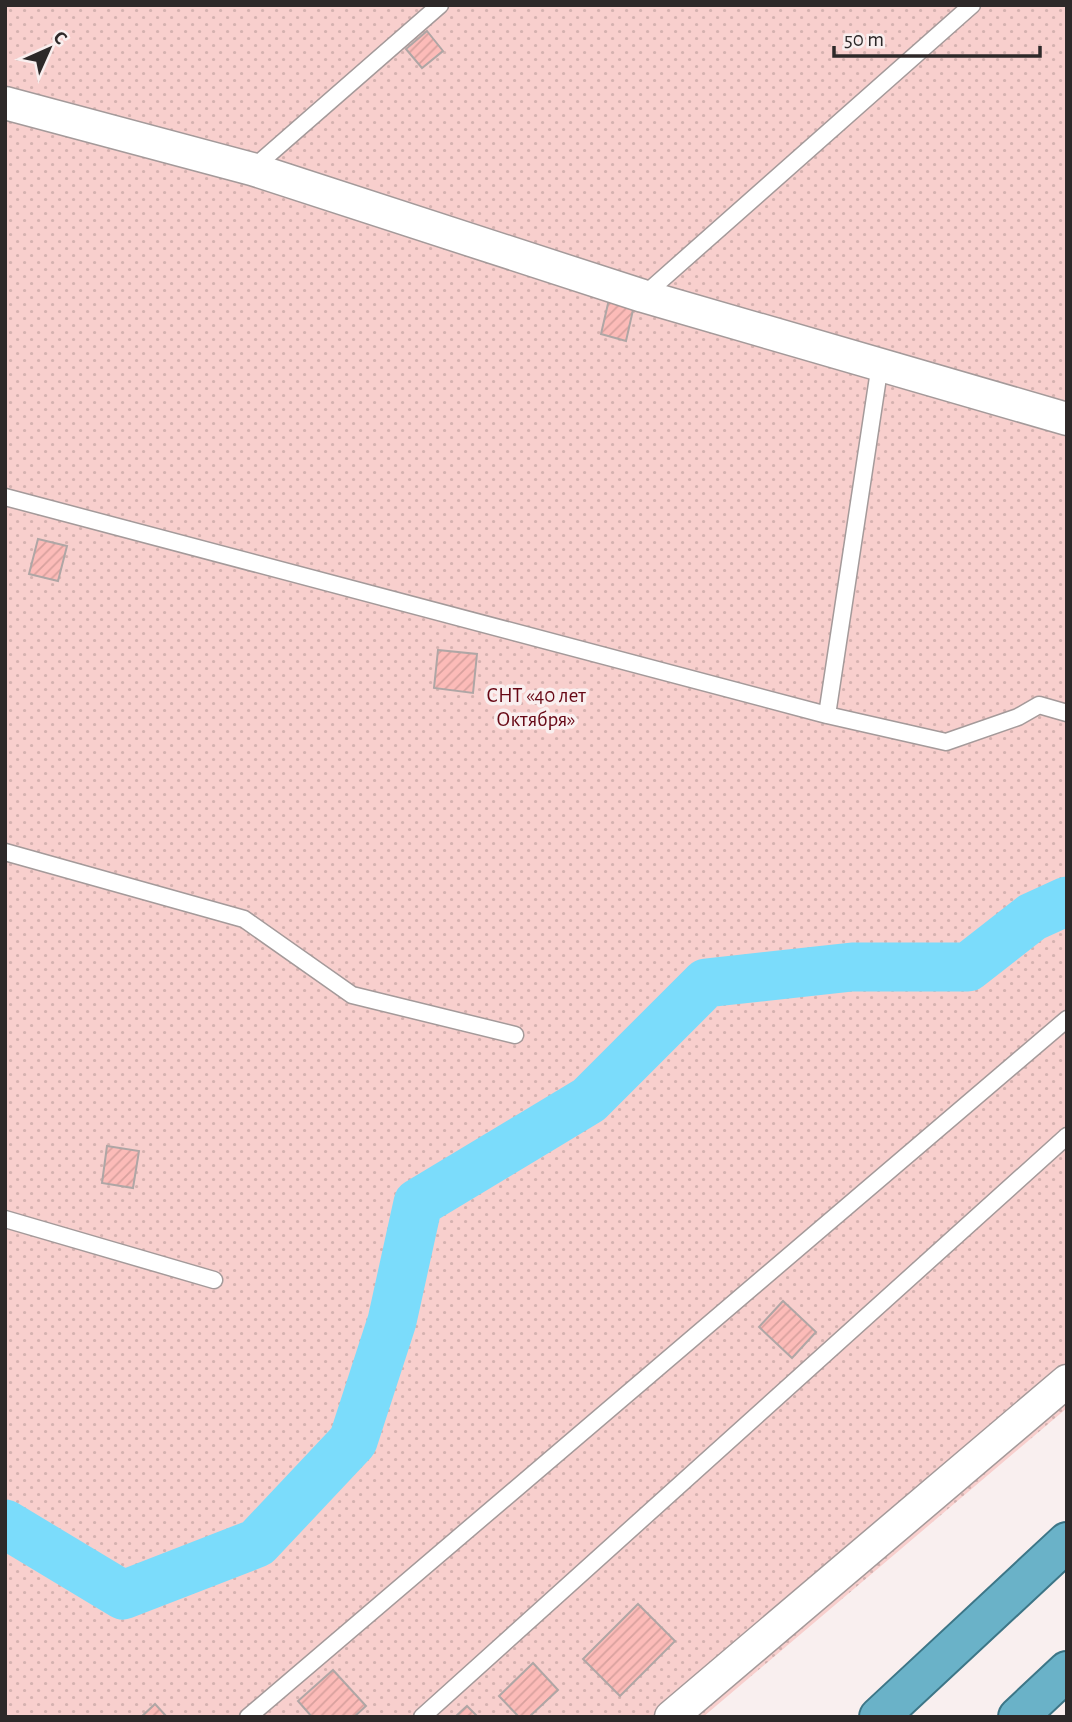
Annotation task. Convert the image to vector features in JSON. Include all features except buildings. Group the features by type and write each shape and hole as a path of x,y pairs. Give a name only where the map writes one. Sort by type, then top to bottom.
{"highway":[{"path":"879,1717 1067,1542"},
{"path":"1018,1717 1067,1671"}],"street":[{"path":"5,103 252,169 643,296 1067,419"},
{"path":"671,1717 1067,1381"}],"lane":[{"path":"252,169 440,5"},
{"path":"643,296 972,5"},
{"path":"827,715 880,364"},
{"path":"5,496 827,715 946,742 1018,717 1039,705 1067,713"},
{"path":"5,852 244,919 352,995 515,1035"},
{"path":"248,1717 1067,1019"},
{"path":"422,1717 1067,1136"},
{"path":"5,1219 214,1280"}],"green space":[{"name":"СНТ «40 лет Октября»","path":"5,5 1067,5 1067,1408 703,1717 5,1717"}],"waterway":[{"path":"5,1524 123,1595 257,1543 353,1441 392,1321 418,1203 589,1100 706,983 852,967 968,967 1032,917 1067,901"}]}
